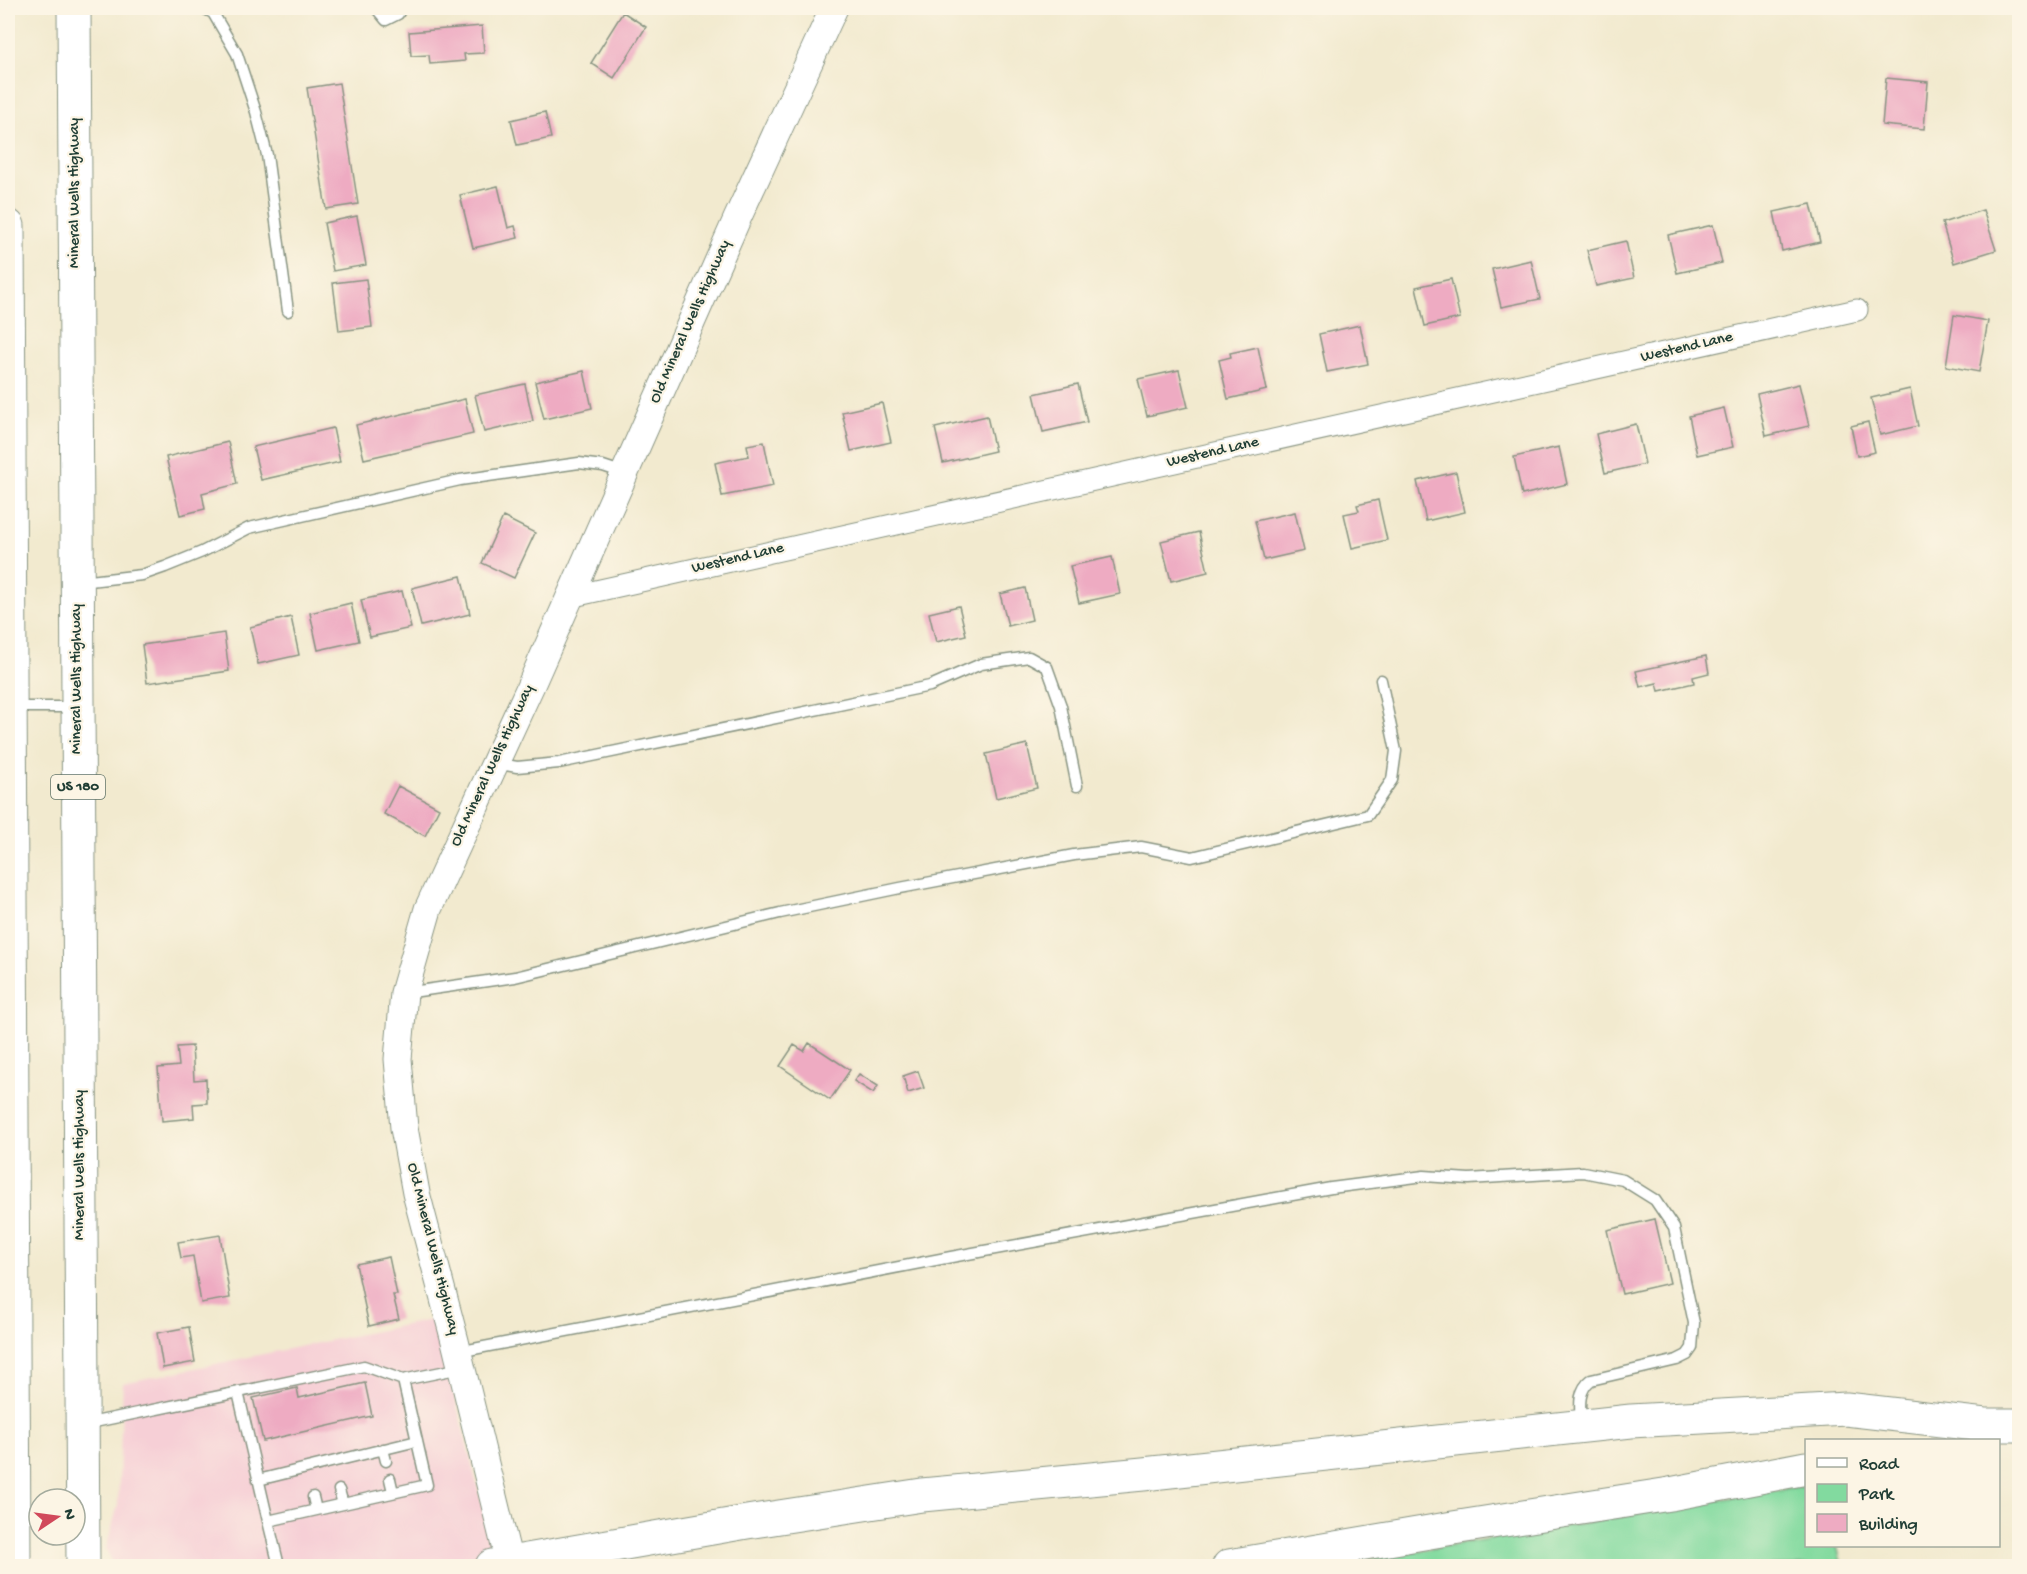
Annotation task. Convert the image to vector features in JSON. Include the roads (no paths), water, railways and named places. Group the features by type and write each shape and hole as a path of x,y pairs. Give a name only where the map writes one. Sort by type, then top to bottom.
{"main road":[{"name":"Mineral Wells Highway","path":"75,8 82,1425 87,1558"},
{"path":"8,226 10,1390 11,1532 14,1566"},
{"path":"503,1566 747,1522 922,1495 1143,1474 1631,1421 1846,1409 1985,1425 2019,1425"},
{"path":"1931,1439 1985,1425"},
{"path":"1229,1566 1670,1494 1805,1468"}],"street":[{"name":"Old Mineral Wells Highway","path":"503,1566 460,1360 416,1193 404,1128 399,1059 404,993 428,909 834,8"},
{"name":"Westend Lane","path":"569,597 1857,310"}],"lane":[{"path":"203,8 213,13 237,54 256,112 267,155 288,311"},
{"path":"376,8 386,20 398,14 401,8"},
{"path":"77,582 142,575 202,552 249,528 460,480 579,463 603,466 624,473"},
{"path":"495,763 517,767 570,760 930,686 981,664 1029,657 1047,667 1061,706 1077,786"},
{"path":"404,993 515,977 780,913 1063,857 1141,847 1192,857 1368,815 1392,780 1396,751 1381,681"},
{"path":"8,707 77,706"},
{"path":"82,1425 364,1366 403,1380 460,1360 951,1257 1331,1188 1424,1176 1469,1179 1583,1172 1623,1180 1655,1200 1674,1228 1694,1323 1692,1348 1677,1360 1591,1380 1583,1386 1580,1396 1581,1426"},
{"path":"268,1521 427,1485 403,1380"},
{"path":"238,1392 279,1566"},
{"path":"258,1480 307,1473 360,1461 383,1449 417,1441"},
{"path":"383,1449 386,1461"},
{"path":"390,1479 393,1492"},
{"path":"366,1485 369,1498"},
{"path":"339,1490 343,1504"},
{"path":"312,1497 316,1510"}]}
